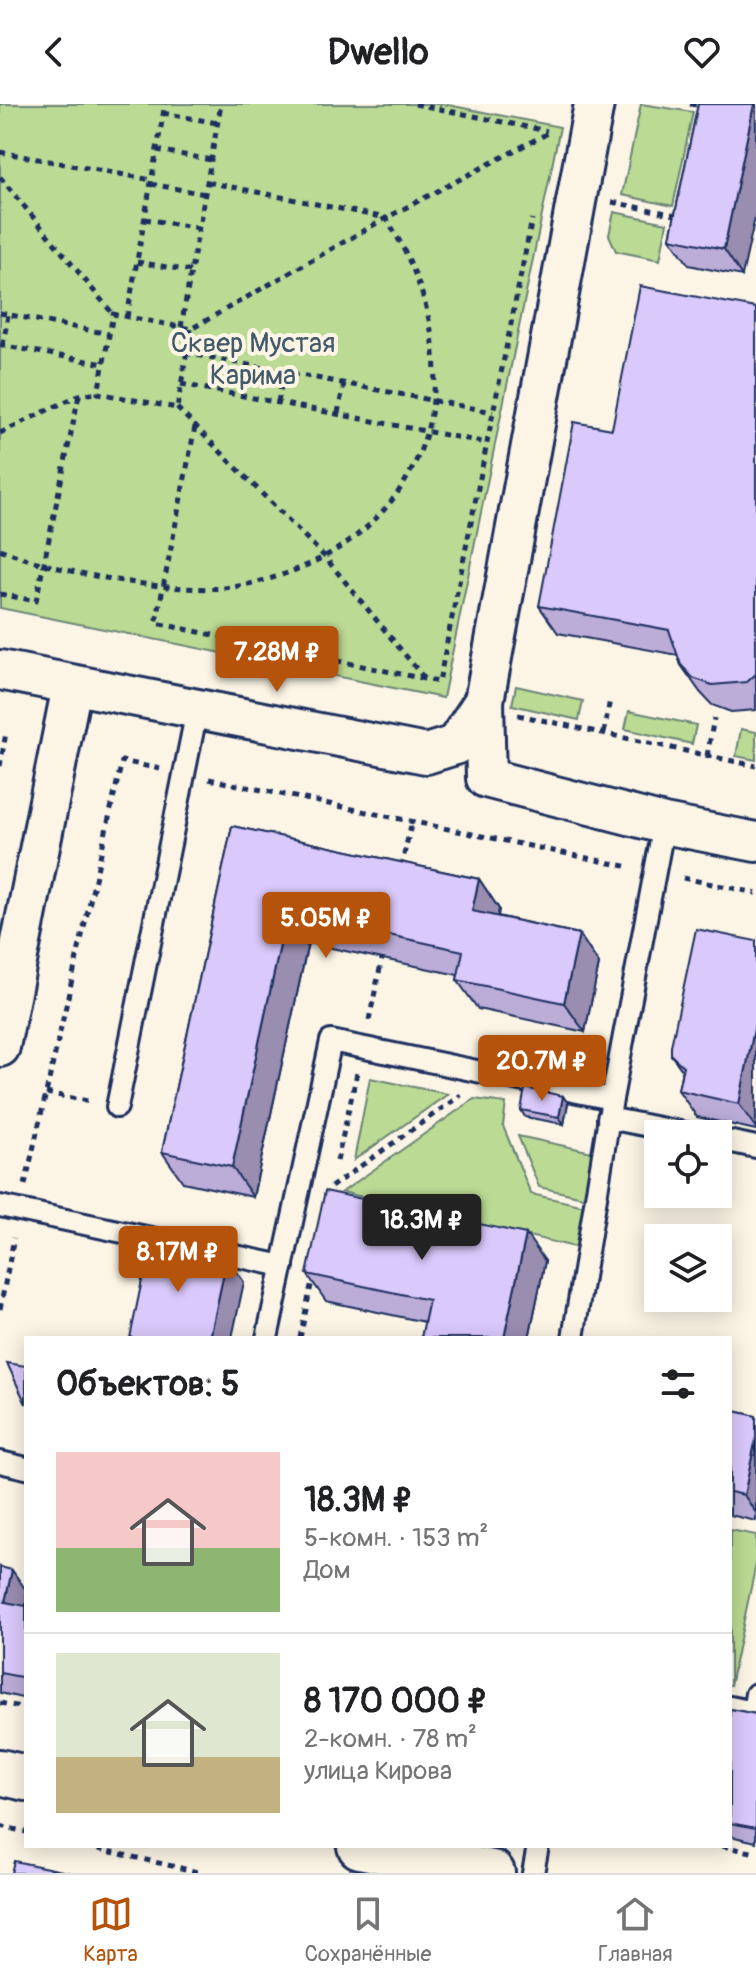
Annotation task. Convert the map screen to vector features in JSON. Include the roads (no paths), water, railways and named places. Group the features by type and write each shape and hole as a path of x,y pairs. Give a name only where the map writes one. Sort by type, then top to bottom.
{"main road":[{"path":"0,1772 24,1778"},
{"path":"370,1848 492,1873"}],"street":[{"path":"589,105 486,778 664,824 756,842"},
{"path":"0,670 426,754 455,745 496,707"},
{"path":"0,1047 72,686"}],"lane":[{"path":"117,1107 197,710"},
{"path":"573,1336 610,1109 664,824"},
{"path":"271,1336 331,1041 492,1073 645,1120"},
{"path":"732,1142 756,1147"},
{"path":"10,1208 283,1266"},
{"path":"0,1462 24,1468"},
{"path":"732,1707 753,1712 756,1694"},
{"path":"533,1873 538,1848"}],"park label":[{"name":"Сквер Мустая Карима","path":"253,358"}]}
